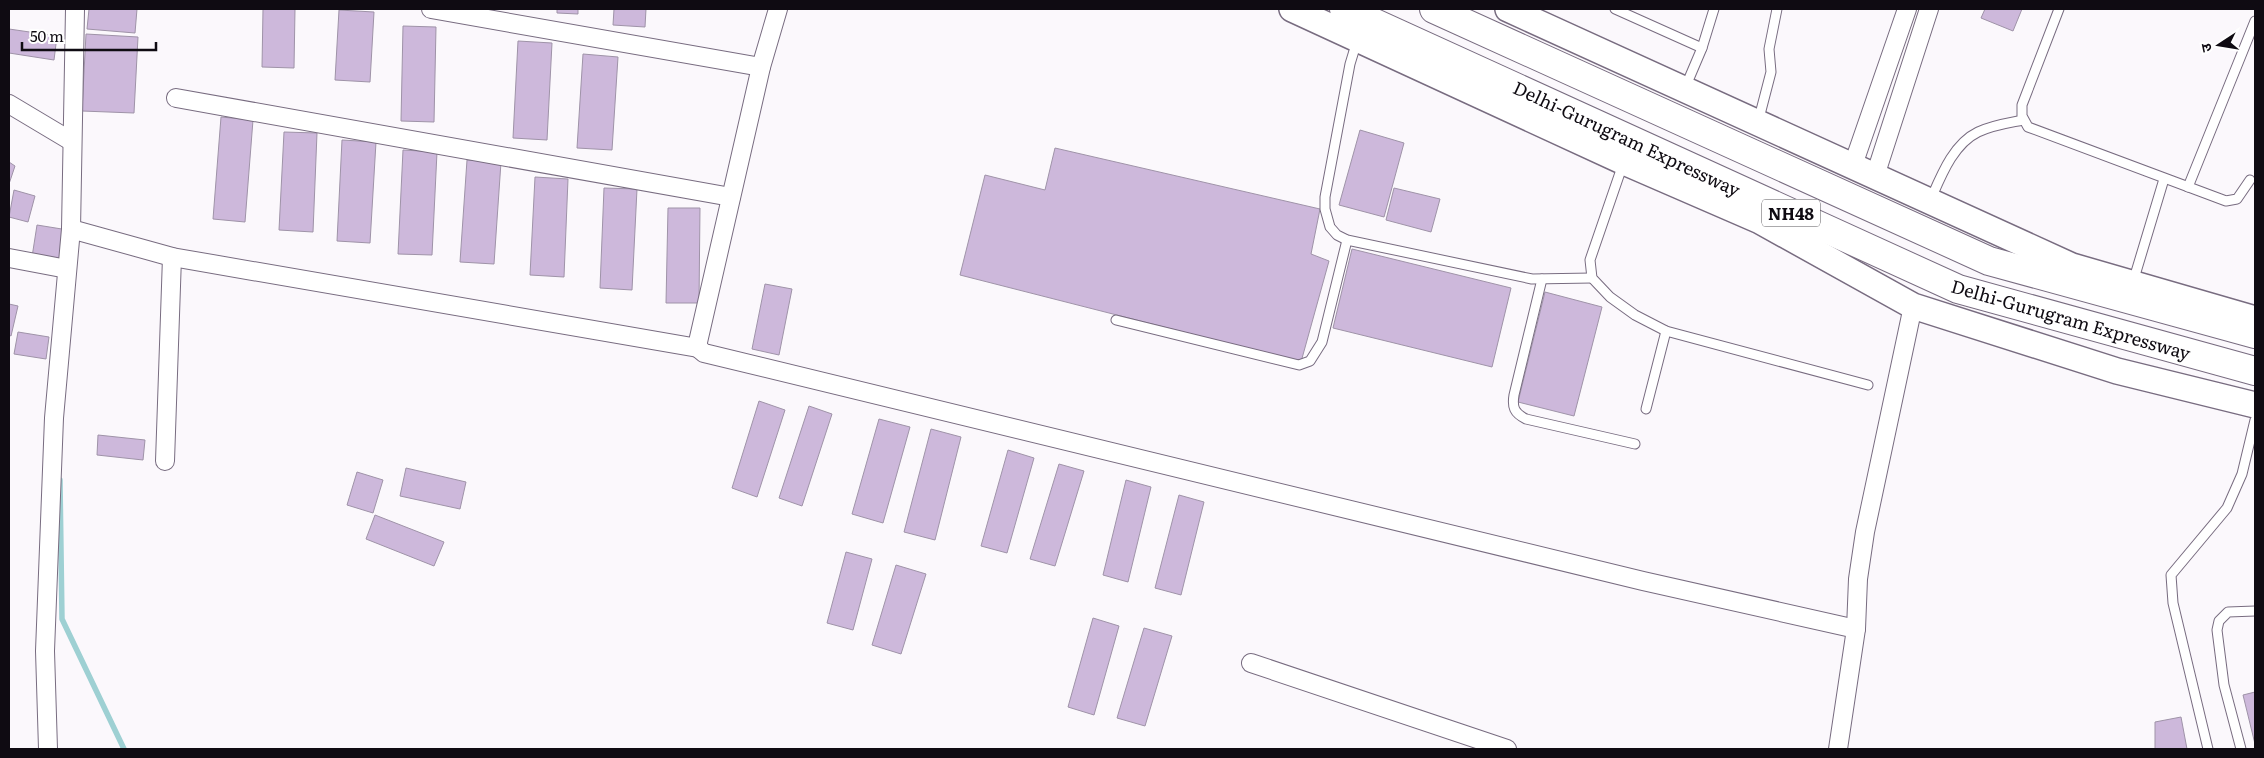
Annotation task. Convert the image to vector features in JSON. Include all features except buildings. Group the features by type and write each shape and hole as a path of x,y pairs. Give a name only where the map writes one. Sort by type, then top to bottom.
{"highway":[{"name":"Delhi-Gurugram Expressway","path":"1344,9 1958,289 2255,371"},
{"name":"Delhi-Gurugram Expressway","path":"1434,9 1990,261 2255,334"}],"main road":[{"path":"1292,9 1624,162 1760,221 1914,306 2117,371 2255,405"},
{"path":"1508,9 2072,266 2255,319"}],"street":[{"path":"48,749 45,683 54,418 71,230 71,141 75,9"},
{"path":"431,9 761,67"},
{"path":"698,348 761,67 778,9"},
{"path":"1853,165 1907,9"},
{"path":"1875,176 1929,9"},
{"path":"176,98 731,197"},
{"path":"9,104 71,141"},
{"path":"71,230 172,257 698,348 704,354 1642,582 1856,629"},
{"path":"165,461 172,257"},
{"path":"9,258 67,269"},
{"path":"1838,749 1856,629 1858,579 1865,532 1914,306"},
{"path":"1251,662 1508,749"}],"lane":[{"path":"1615,9 1702,48"},
{"path":"1685,89 1702,48 1714,9"},
{"path":"1758,122 1771,72 1769,49 1777,9"},
{"path":"2059,9 2022,105 2023,120 2028,127 2164,179 2231,202 2237,199 2250,180"},
{"path":"2188,187 2255,21"},
{"path":"1358,38 1350,64 1325,197 1325,209 1330,227 1337,235 1347,240 1532,279 1592,278"},
{"path":"1930,200 1955,152 1968,138 1989,128 2023,120"},
{"path":"1624,162 1590,260 1592,278 1610,297 1635,315 1666,331 1868,385"},
{"path":"2132,284 2164,179"},
{"path":"1116,320 1299,365 1310,361 1318,352 1322,342 1347,240"},
{"path":"1542,279 1514,395 1513,406 1516,414 1526,419 1635,444"},
{"path":"1646,409 1666,331"},
{"path":"2208,749 2173,603 2171,575 2178,564 2227,508 2242,474 2255,420"},
{"path":"2241,749 2224,686 2217,630 2219,621 2228,612 2255,610"}],"waterway":[{"path":"60,480 62,619 124,749"}]}
